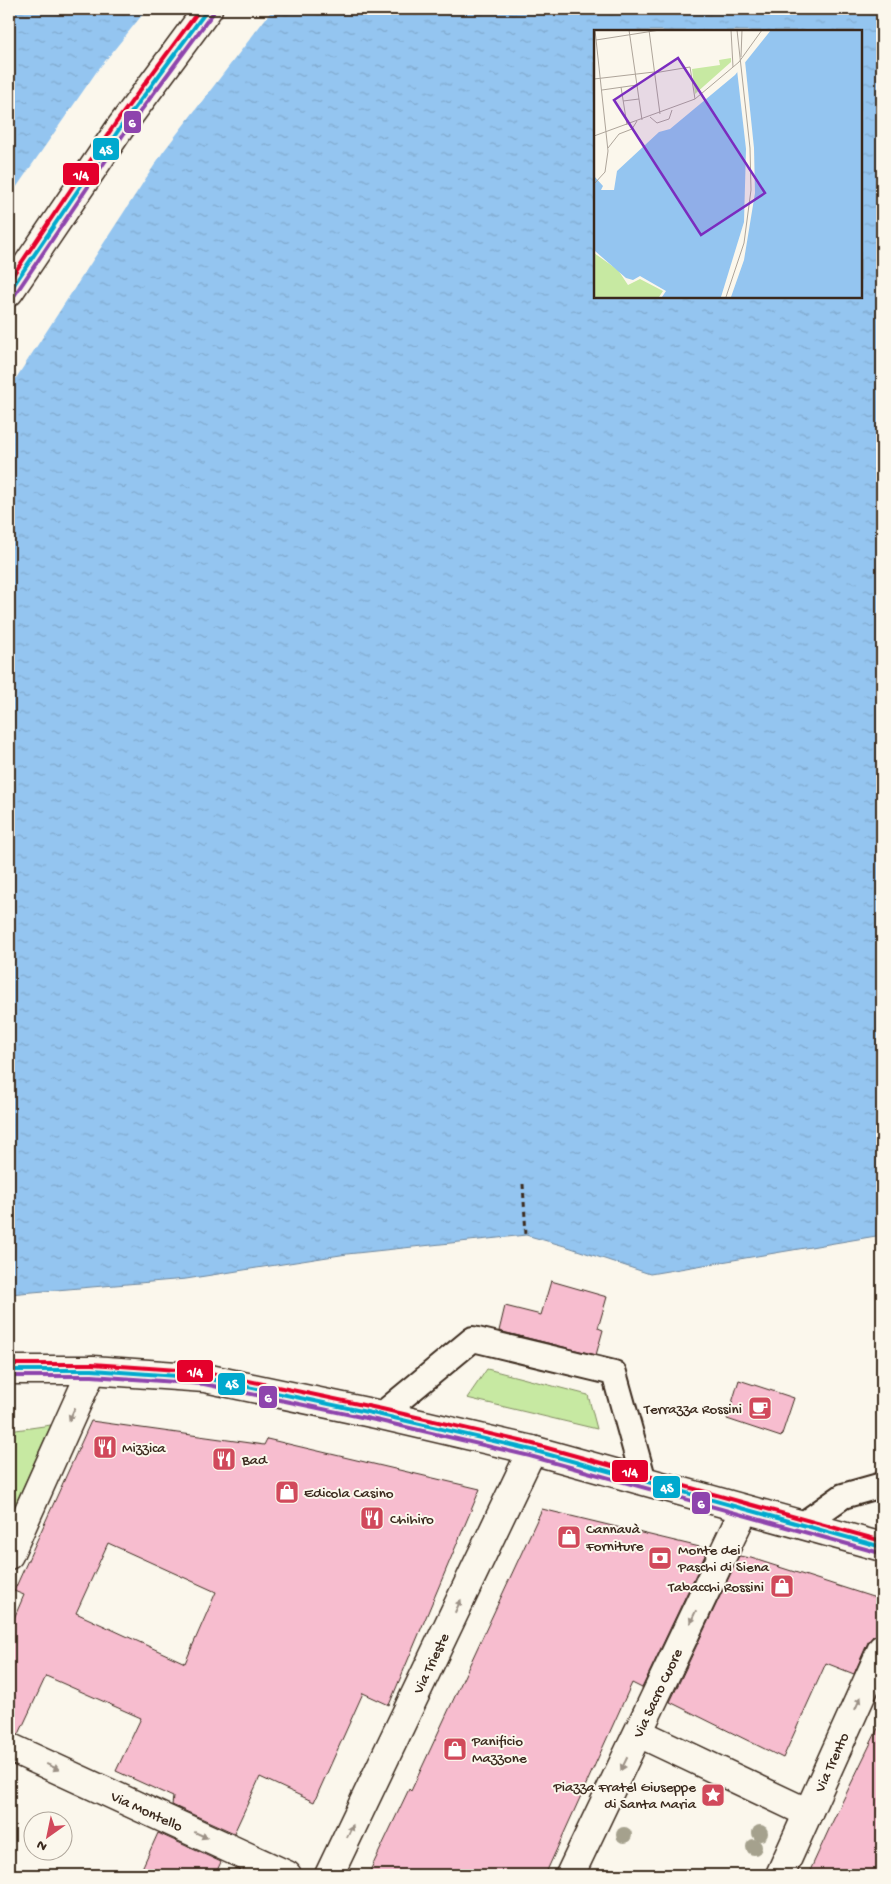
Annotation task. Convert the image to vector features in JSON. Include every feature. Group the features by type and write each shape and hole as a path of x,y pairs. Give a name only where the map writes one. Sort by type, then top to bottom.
{"street":[{"path":"9,292 120,128 208,9"},
{"path":"9,1370 92,1370 205,1378 381,1415 532,1450 882,1547"},
{"path":"9,1555 92,1370"},
{"name":"Via Trieste","path":"330,1875 532,1450"},
{"name":"Via Sacro Cuore","path":"571,1875 744,1510"},
{"name":"Via Trento","path":"780,1875 882,1649"},
{"path":"639,1732 808,1813"},
{"name":"Via Montello","path":"9,1747 287,1875"}],"lane":[{"path":"381,1415 474,1339 614,1373 644,1481"},
{"path":"802,1525 843,1496 882,1485"}],"path":[{"path":"523,1184 526,1235"}],"green space":[{"path":"487,1369 588,1395 597,1429 467,1398"},
{"path":"51,1425 9,1519 9,1431"}],"water":[{"path":"9,9 882,9 882,1235 650,1274 526,1235 347,1254 186,1279 9,1294"}],"pier":[{"path":"147,9 273,9 163,152 9,389 9,198 97,71"}],"building":[{"path":"551,1281 607,1297 598,1328 603,1330 596,1355 499,1331 505,1306 541,1315"},
{"name":"Terrazza Rossini","path":"739,1380 794,1398 781,1437 727,1419"},
{"path":"91,1421 264,1445 267,1439 480,1489 389,1705 363,1693 314,1802 260,1777 234,1833 172,1805 173,1797 116,1771 141,1718 46,1676 19,1734 9,1732 9,1630 24,1595 14,1591","holes":["108,1543 216,1592 185,1663 76,1613"]},
{"path":"542,1509 708,1549 642,1688 632,1683 545,1875 368,1875 409,1789 411,1791"},
{"path":"739,1556 751,1558 882,1600 882,1634 873,1636 868,1642 854,1674 826,1663 783,1758 670,1702"},
{"path":"882,1720 882,1875 808,1875 830,1827"},
{"path":"158,1833 221,1862 215,1875 139,1875"}],"transit line":[{"name":"1/4","path":"9,281 115,124 200,9"},
{"name":"4S","path":"9,292 120,128 208,9"},
{"name":"6","path":"14,296 125,132 213,13"},
{"name":"1/4","path":"9,1364 92,1364 206,1372 382,1409 533,1444 882,1541"},
{"name":"4S","path":"9,1370 92,1370 205,1378 381,1415 532,1450 882,1547"},
{"name":"6","path":"9,1376 92,1376 204,1384 380,1421 530,1456 880,1553"}],"place":[{"name":"Terrazza Rossini","path":"760,1408"},
{"name":"Mizzica","path":"105,1447"},
{"name":"Bad","path":"224,1459"},
{"name":"Edicola Casino","path":"287,1492"},
{"name":"Chihiro","path":"372,1518"},
{"name":"Cannavà Forniture","path":"569,1537"},
{"name":"Monte dei Paschi di Siena","path":"660,1558"},
{"name":"Tabacchi Rossini","path":"782,1586"},
{"name":"Panificio Mazzone","path":"455,1749"},
{"name":"Piazza Fratel Giuseppe di Santa Maria","path":"713,1795"}]}
